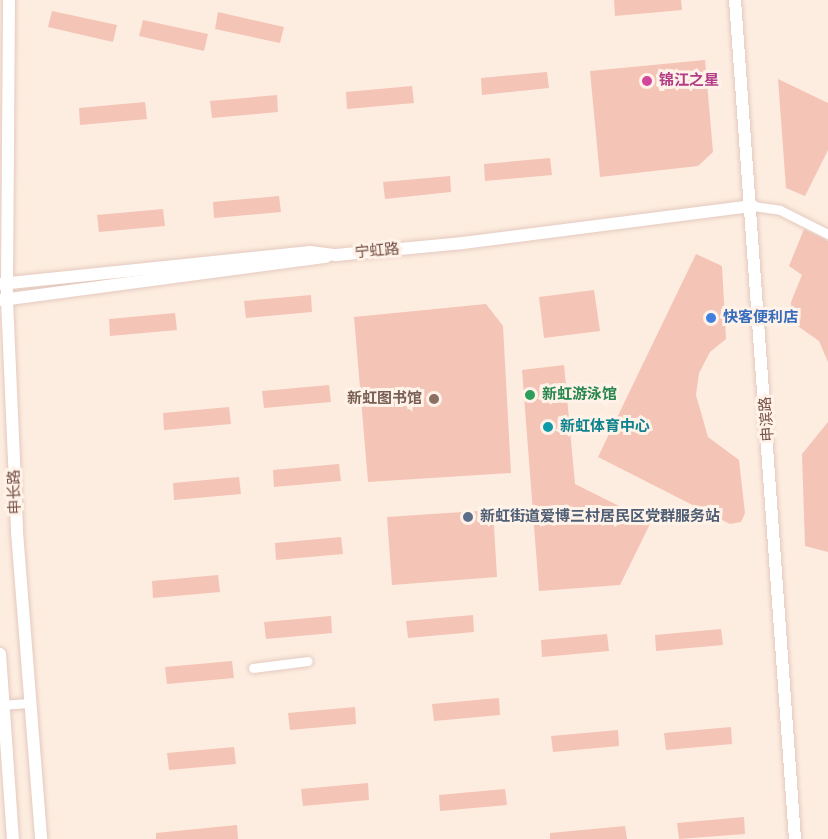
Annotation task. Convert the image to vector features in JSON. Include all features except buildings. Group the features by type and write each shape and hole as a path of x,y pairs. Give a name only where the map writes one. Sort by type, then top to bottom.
{"main road":[{"name":"申长路","path":"9,0 3,283 29,703 41,839"},
{"name":"申滨路","path":"735,0 753,206 795,839"},
{"name":"宁虹路","path":"3,283 310,252 336,255 484,241 753,206"},
{"path":"4,300 336,255"},
{"path":"0,654 13,839"}],"street":[{"path":"753,206 780,210 828,234"},
{"path":"253,668 309,661"},
{"path":"2,705 29,703"}],"place":[{"name":"锦江之星","path":"647,81"},
{"name":"快客便利店","path":"711,318"},
{"name":"新虹游泳馆","path":"530,395"},
{"name":"新虹图书馆","path":"434,399"},
{"name":"新虹体育中心","path":"548,427"},
{"name":"新虹街道爱博三村居民区党群服务站","path":"468,517"}]}
